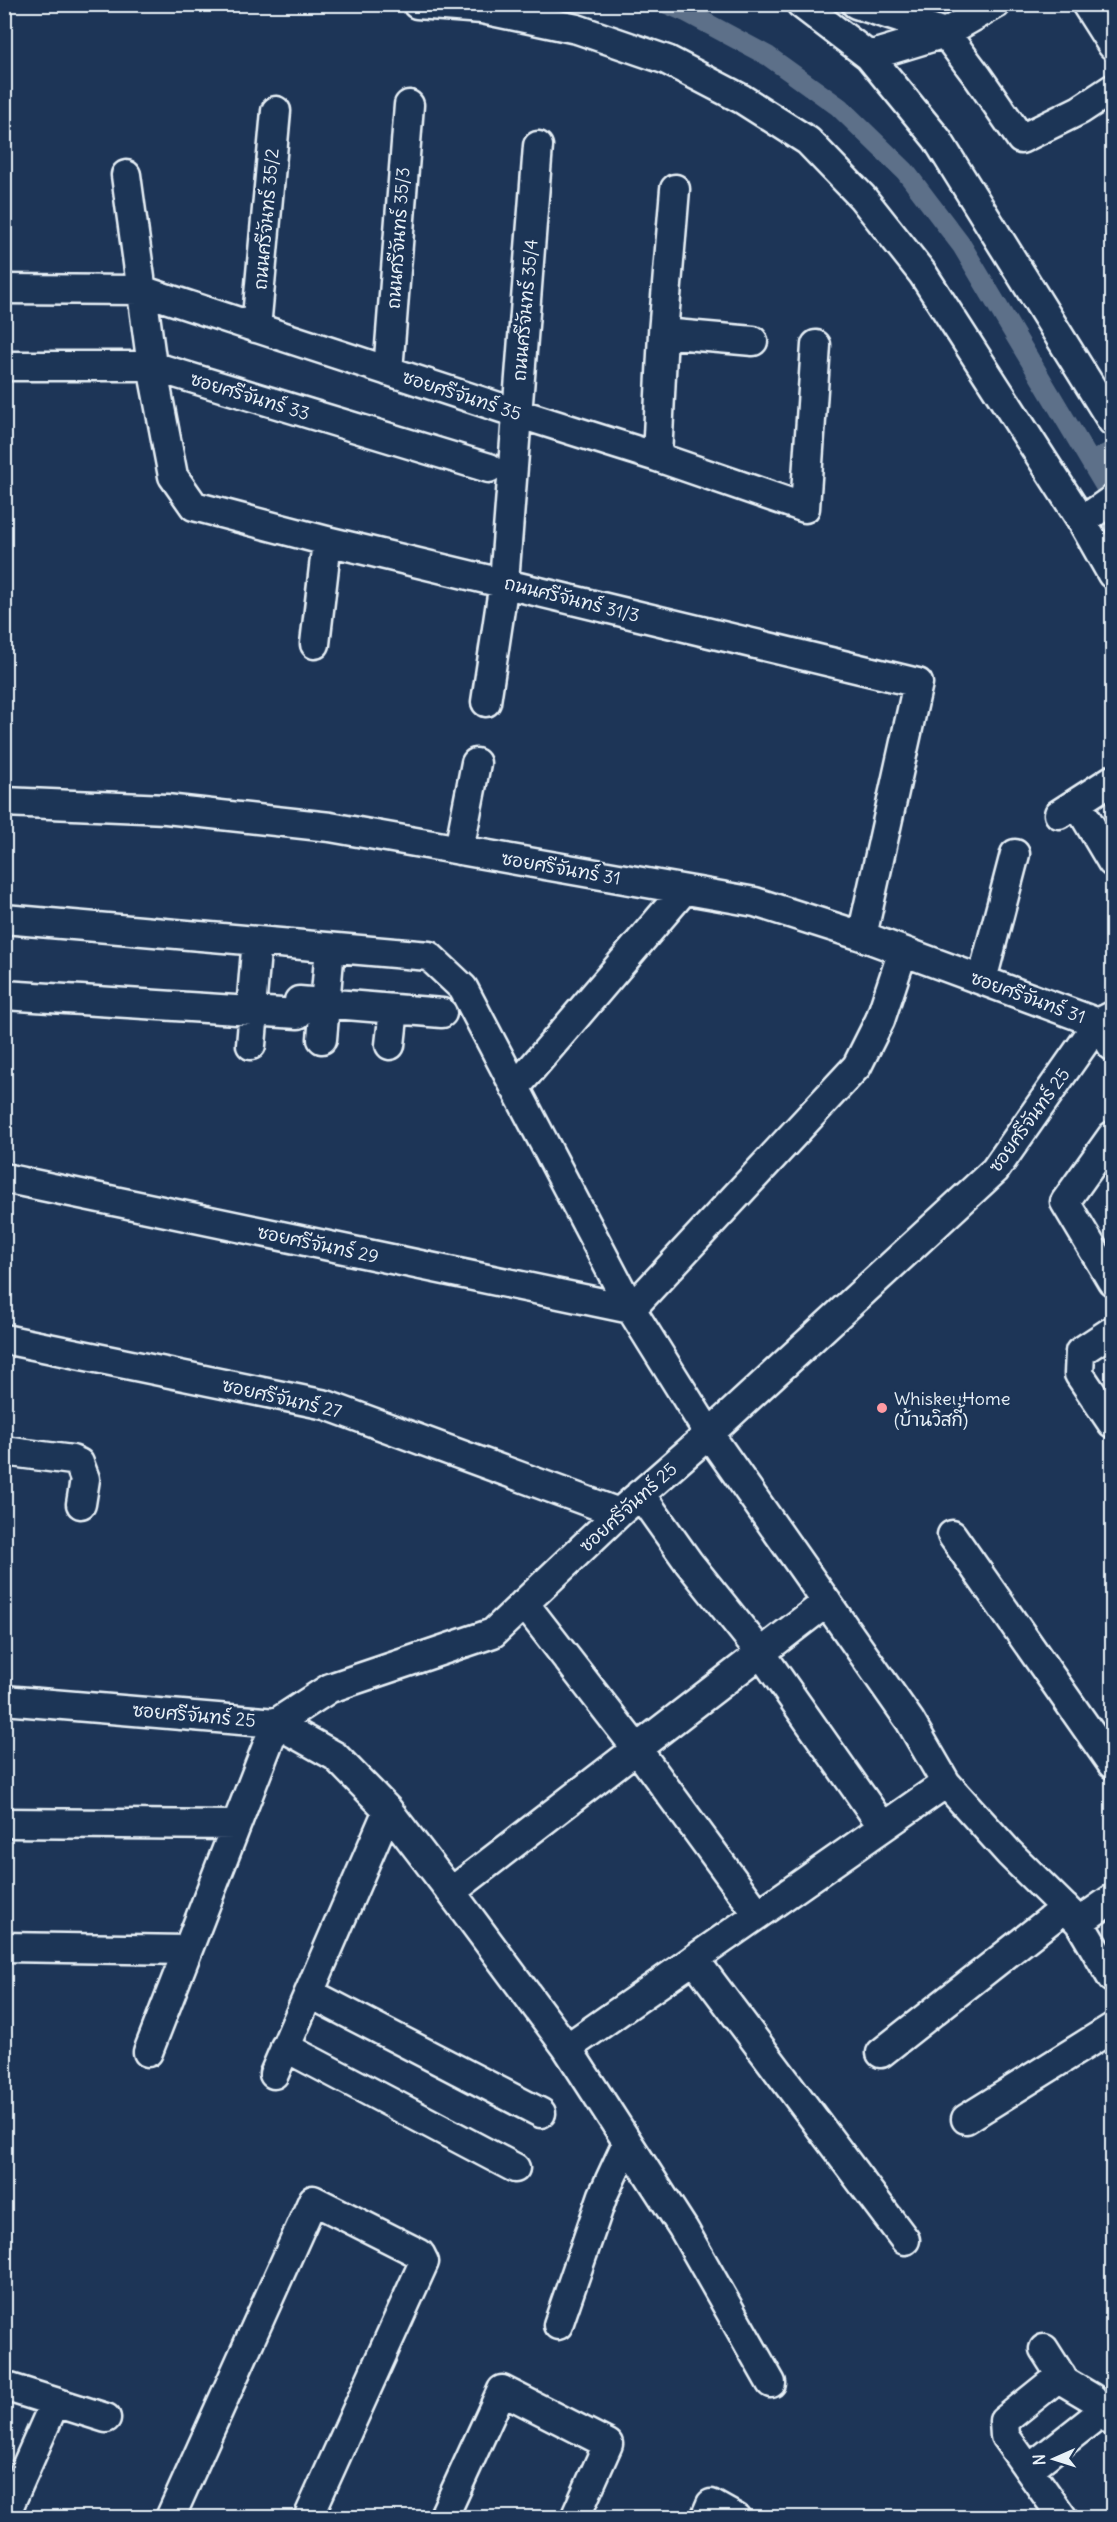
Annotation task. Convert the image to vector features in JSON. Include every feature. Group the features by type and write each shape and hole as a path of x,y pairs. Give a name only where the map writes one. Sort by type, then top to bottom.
{"street":[{"path":"417,4 482,9 566,26 667,60 742,99 808,141 862,197 923,274 1099,509 1113,574"},
{"path":"801,4 869,56 937,139 1111,413"},
{"path":"856,4 945,33 1021,139 1080,110 1113,89"},
{"path":"869,56 945,33 996,4"},
{"path":"1086,4 1113,45"},
{"name":"ถนนศรีจันทร์ 35/3","path":"388,370 409,105"},
{"name":"ถนนศรีจันทร์ 35/2","path":"256,328 276,111"},
{"name":"ถนนศรีจันทร์ 35/4","path":"486,702 504,582 538,146"},
{"name":"ถนนศรีจันทร์ 31/3","path":"126,175 152,366 173,476 194,506 327,541 918,683 862,936"},
{"path":"657,457 663,333 675,189"},
{"name":"ซอยศรีจันทร์ 35","path":"4,289 141,290 657,457 805,508 816,345"},
{"path":"663,333 753,341"},
{"name":"ซอยศรีจันทร์ 33","path":"4,366 152,366 489,468"},
{"path":"315,644 327,541"},
{"path":"459,850 476,763"},
{"path":"1113,780 1068,809 1113,862"},
{"name":"ซอยศรีจันทร์ 31","path":"4,802 189,811 330,827 755,902 862,936 1108,1028"},
{"path":"982,980 1015,854"},
{"path":"515,1088 684,890"},
{"path":"4,919 429,956 463,988 631,1310 709,1434 910,1720 946,1783 1009,1853 1072,1915 1113,1978"},
{"path":"251,1045 255,951"},
{"path":"631,1310 857,1066 880,1020 903,951"},
{"path":"322,1039 329,959"},
{"path":"4,980 70,982 253,1004 297,1014 299,1001 442,1013"},
{"path":"4,995 253,1004 285,1001"},
{"path":"390,1045 394,1009"},
{"name":"ซอยศรีจันทร์ 25","path":"4,1700 276,1723 330,1688 493,1633 629,1504 709,1434 995,1170 1108,1028"},
{"path":"1113,1136 1065,1202 1113,1281"},
{"name":"ซอยศรีจันทร์ 29","path":"4,1178 631,1310"},
{"path":"1113,1331 1080,1352 1079,1374 1113,1423"},
{"name":"ซอยศรีจันทร์ 27","path":"4,1340 326,1405 629,1504"},
{"path":"4,1451 72,1460 79,1463 85,1479 81,1504"},
{"path":"629,1504 689,1563 761,1653 883,1827"},
{"path":"952,1535 1113,1764"},
{"path":"451,1893 827,1602"},
{"path":"524,1603 637,1749 758,1914"},
{"path":"148,2052 276,1723 335,1756 388,1810 451,1893 567,2048 683,2228 771,2384"},
{"path":"567,2048 946,1783"},
{"path":"274,2074 388,1810"},
{"path":"4,1823 235,1825"},
{"path":"881,2053 1072,1915 1113,1899"},
{"path":"4,1947 187,1950"},
{"path":"694,1959 905,2240"},
{"path":"309,1993 541,2113"},
{"path":"966,2119 1113,2028"},
{"path":"285,2048 515,2168"},
{"path":"558,2325 603,2195 627,2143"},
{"path":"170,2517 313,2200 420,2254 424,2262 313,2507"},
{"path":"1029,2469 1108,2416 1092,2398 1069,2385 1044,2349"},
{"path":"1060,2375 1004,2421 1005,2436 1063,2517"},
{"path":"4,2386 106,2418"},
{"path":"443,2517 502,2390 608,2444 575,2517"},
{"path":"4,2517 55,2402"},
{"path":"705,2517 711,2504 736,2517"}],"waterway":[{"path":"667,4 768,56 839,107 905,171 962,246 1112,498"},
{"path":"1091,462 1112,451"}],"place":[{"name":"WhiskeyHome (บ้านวิสกี้)","path":"882,1408"}]}
